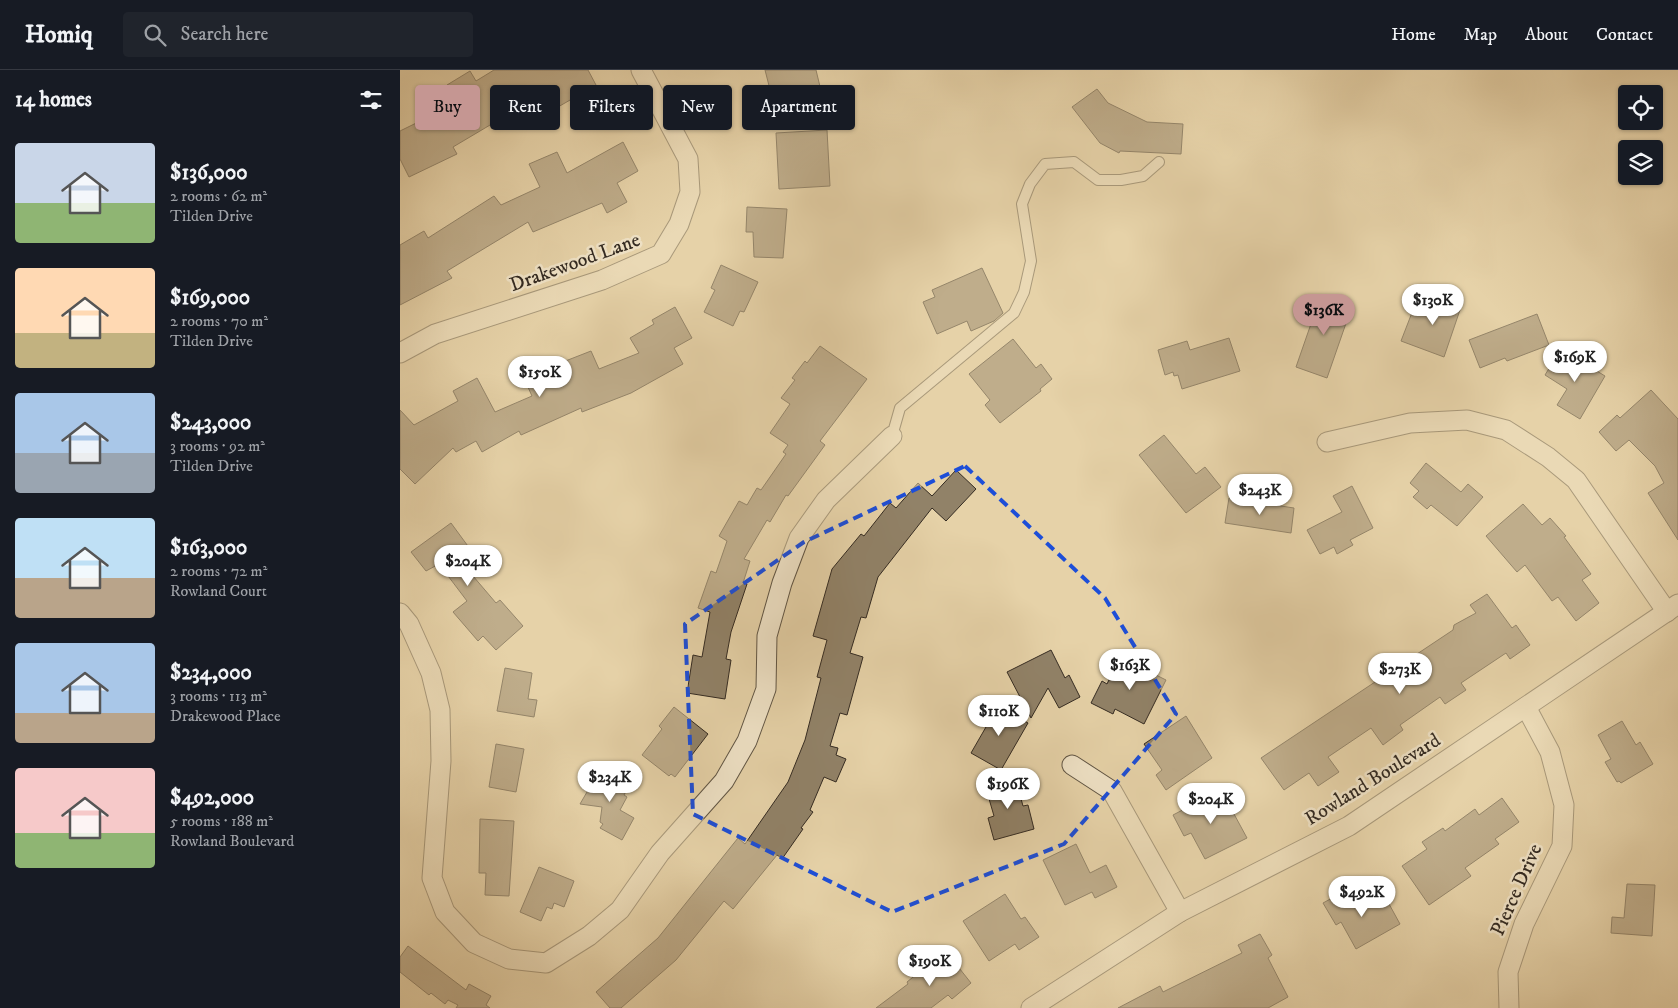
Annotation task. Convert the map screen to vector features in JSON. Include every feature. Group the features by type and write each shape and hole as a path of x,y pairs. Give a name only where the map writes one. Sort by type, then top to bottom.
{"street":[{"name":"Drakewood Lane","path":"400,353 435,334 602,280 661,254 679,224 690,192 688,159 641,70"},
{"path":"1327,442 1419,422 1467,420 1506,430 1548,456 1576,480 1672,608"},
{"path":"400,613 408,624 431,673 440,710 441,761 432,878 445,912 474,943 509,959 546,963 590,936 620,910 660,853 724,781 747,741 766,689 767,636 782,583 799,538 826,500 892,436"},
{"name":"Rowland Boulevard","path":"1031,1008 1180,912 1349,826 1672,608"},
{"name":"Pierce Drive","path":"1509,1008 1508,972 1510,964 1524,924 1562,846 1564,805 1550,752 1526,707"},
{"path":"1072,765 1112,791 1180,912"}],"lane":[{"path":"892,436 900,408 1014,313 1024,292 1031,261 1022,204 1030,184 1045,164 1074,162 1098,180 1121,180 1143,176 1159,162"}],"highlighted area":[{"path":"965,466 1105,598 1176,714 1064,844 892,912 693,814 685,624 804,542"}],"building":[{"path":"494,70 588,70 596,85 570,85 570,100 560,106 560,85 490,85 490,125 453,147 457,154 409,177 400,159 400,131 415,124 415,130 480,130 480,85 447,85 470,71 476,81"},
{"path":"765,70 816,70 820,85 769,85"},
{"path":"1097,89 1108,103 1147,122 1183,124 1181,154 1120,151 1119,153 1100,143 1072,107"},
{"path":"827,130 830,186 779,189 776,133"},
{"path":"623,142 638,171 617,183 627,202 607,213 602,203 533,232 528,222 447,271 452,278 400,305 400,245 424,231 428,238 494,196 501,205 540,187 529,164 557,152 567,173"},
{"path":"747,207 787,209 783,258 754,257 753,232 746,232"},
{"path":"721,265 758,282 744,312 740,311 733,326 704,312 715,290 711,288"},
{"path":"982,268 1003,313 994,321 971,331 967,321 937,334 923,302 935,297 932,290"},
{"path":"1436,293 1462,304 1444,357 1401,341 1413,310 1427,315"},
{"path":"1321,295 1352,306 1327,378 1296,367"},
{"path":"675,307 692,338 674,348 683,364 631,393 582,412 581,408 521,435 519,431 482,452 476,441 456,452 453,448 415,484 400,469 400,410 414,425 458,401 453,391 477,378 495,412 532,396 522,374 543,365 545,369 591,351 599,369 639,353 630,338 654,324 652,320"},
{"path":"1537,314 1549,345 1507,361 1505,358 1480,368 1469,340"},
{"path":"1229,338 1240,371 1182,389 1178,375 1174,376 1173,372 1165,375 1158,350 1187,341 1190,350"},
{"path":"1013,339 1036,368 1041,364 1052,379 1040,389 1041,391 1000,423 985,405 990,400 969,374"},
{"path":"820,346 867,379 820,441 825,445 788,496 786,495 770,522 767,520 744,559 750,561 743,583 747,584 731,632 726,659 731,660 725,699 687,693 693,655 702,657 710,612 698,608 711,571 716,573 727,541 719,536 739,501 747,505 757,488 761,490 786,454 783,452 788,445 770,433 790,404 781,398 795,380 792,378"},
{"path":"1561,349 1605,376 1580,419 1557,405 1567,389 1545,375"},
{"path":"1651,390 1678,419 1678,540 1648,493 1664,483 1655,466 1629,440 1616,451 1599,432 1617,415 1620,418"},
{"path":"1164,435 1196,474 1205,467 1221,487 1186,513 1139,455"},
{"path":"1426,463 1461,492 1468,484 1483,497 1457,526 1431,505 1427,509 1413,497 1419,491 1410,483"},
{"path":"956,470 976,489 946,521 932,508 878,577 866,618 861,617 850,653 863,657 847,715 840,713 830,746 838,748 836,755 846,759 836,782 824,777 810,810 813,812 801,828 803,829 782,859 777,855 733,909 724,901 676,960 621,1008 610,1008 596,992 658,938 738,838 745,844 788,782 805,740 821,678 817,677 827,640 813,636 832,569 861,534 864,536 890,503 896,508 918,483 932,496"},
{"path":"1352,486 1373,528 1350,540 1353,545 1337,554 1334,547 1320,554 1307,530 1342,512 1333,496"},
{"path":"1229,498 1294,508 1291,533 1225,523"},
{"path":"1523,504 1542,525 1550,518 1566,536 1564,537 1591,574 1582,580 1599,603 1576,621 1558,597 1552,601 1525,565 1517,572 1486,536"},
{"path":"451,523 484,568 473,576 496,603 500,600 523,626 496,650 483,636 478,641 453,612 467,601 439,564 426,571 411,552"},
{"path":"1487,594 1512,628 1516,625 1530,645 1510,659 1506,653 1461,683 1466,690 1445,704 1440,697 1400,725 1403,730 1383,745 1371,728 1328,757 1339,772 1318,786 1309,773 1284,790 1261,758 1453,630 1454,625 1476,613 1470,605"},
{"path":"1051,650 1065,678 1069,675 1080,697 1059,708 1048,688 1031,718 1007,672"},
{"path":"1120,657 1166,680 1144,724 1115,709 1113,714 1091,703 1102,681 1107,684"},
{"path":"505,668 532,673 528,699 537,700 534,717 497,711"},
{"path":"994,704 1028,723 1001,770 971,753 986,727 982,725"},
{"path":"674,707 708,734 675,777 671,774 669,776 642,755 662,729 659,726"},
{"path":"1186,716 1212,758 1166,790 1156,775 1162,770 1144,744"},
{"path":"1622,721 1636,745 1640,742 1653,764 1621,783 1617,782 1605,762 1611,759 1598,735"},
{"path":"496,744 524,749 516,792 489,787"},
{"path":"601,768 630,784 624,795 627,797 620,810 634,818 622,840 600,828 603,824 600,822 602,807 580,804"},
{"path":"1015,777 1023,806 1028,805 1034,829 994,840 988,818 994,816 985,785"},
{"path":"1221,790 1247,838 1205,859 1191,833 1184,836 1173,815"},
{"path":"1502,798 1519,822 1495,839 1499,844 1465,868 1471,876 1429,905 1402,866 1427,849 1422,842 1443,828 1445,831 1475,809 1479,815"},
{"path":"480,819 514,821 509,896 485,895 486,873 479,873"},
{"path":"1076,844 1090,873 1106,865 1117,887 1095,898 1092,892 1065,905 1043,860"},
{"path":"539,867 574,881 564,907 554,903 552,909 547,907 541,921 520,912"},
{"path":"1627,884 1655,885 1652,936 1611,933 1612,917 1624,918"},
{"path":"1345,891 1354,908 1383,893 1400,924 1356,949 1341,922 1336,925 1323,903"},
{"path":"1005,894 1021,919 1025,917 1039,937 1019,950 1015,944 989,961 963,921"},
{"path":"1260,934 1272,955 1268,958 1288,997 1268,1008 1118,1008 1160,986 1163,992 1242,953 1238,945"},
{"path":"408,946 466,990 469,984 491,996 486,1005 490,1008 456,1008 458,1005 448,1000 445,1004 431,993 429,995 400,972 400,957"},
{"path":"948,954 971,983 952,999 948,995 931,1008 876,1008 908,984 907,982 923,969 926,972"}]}
